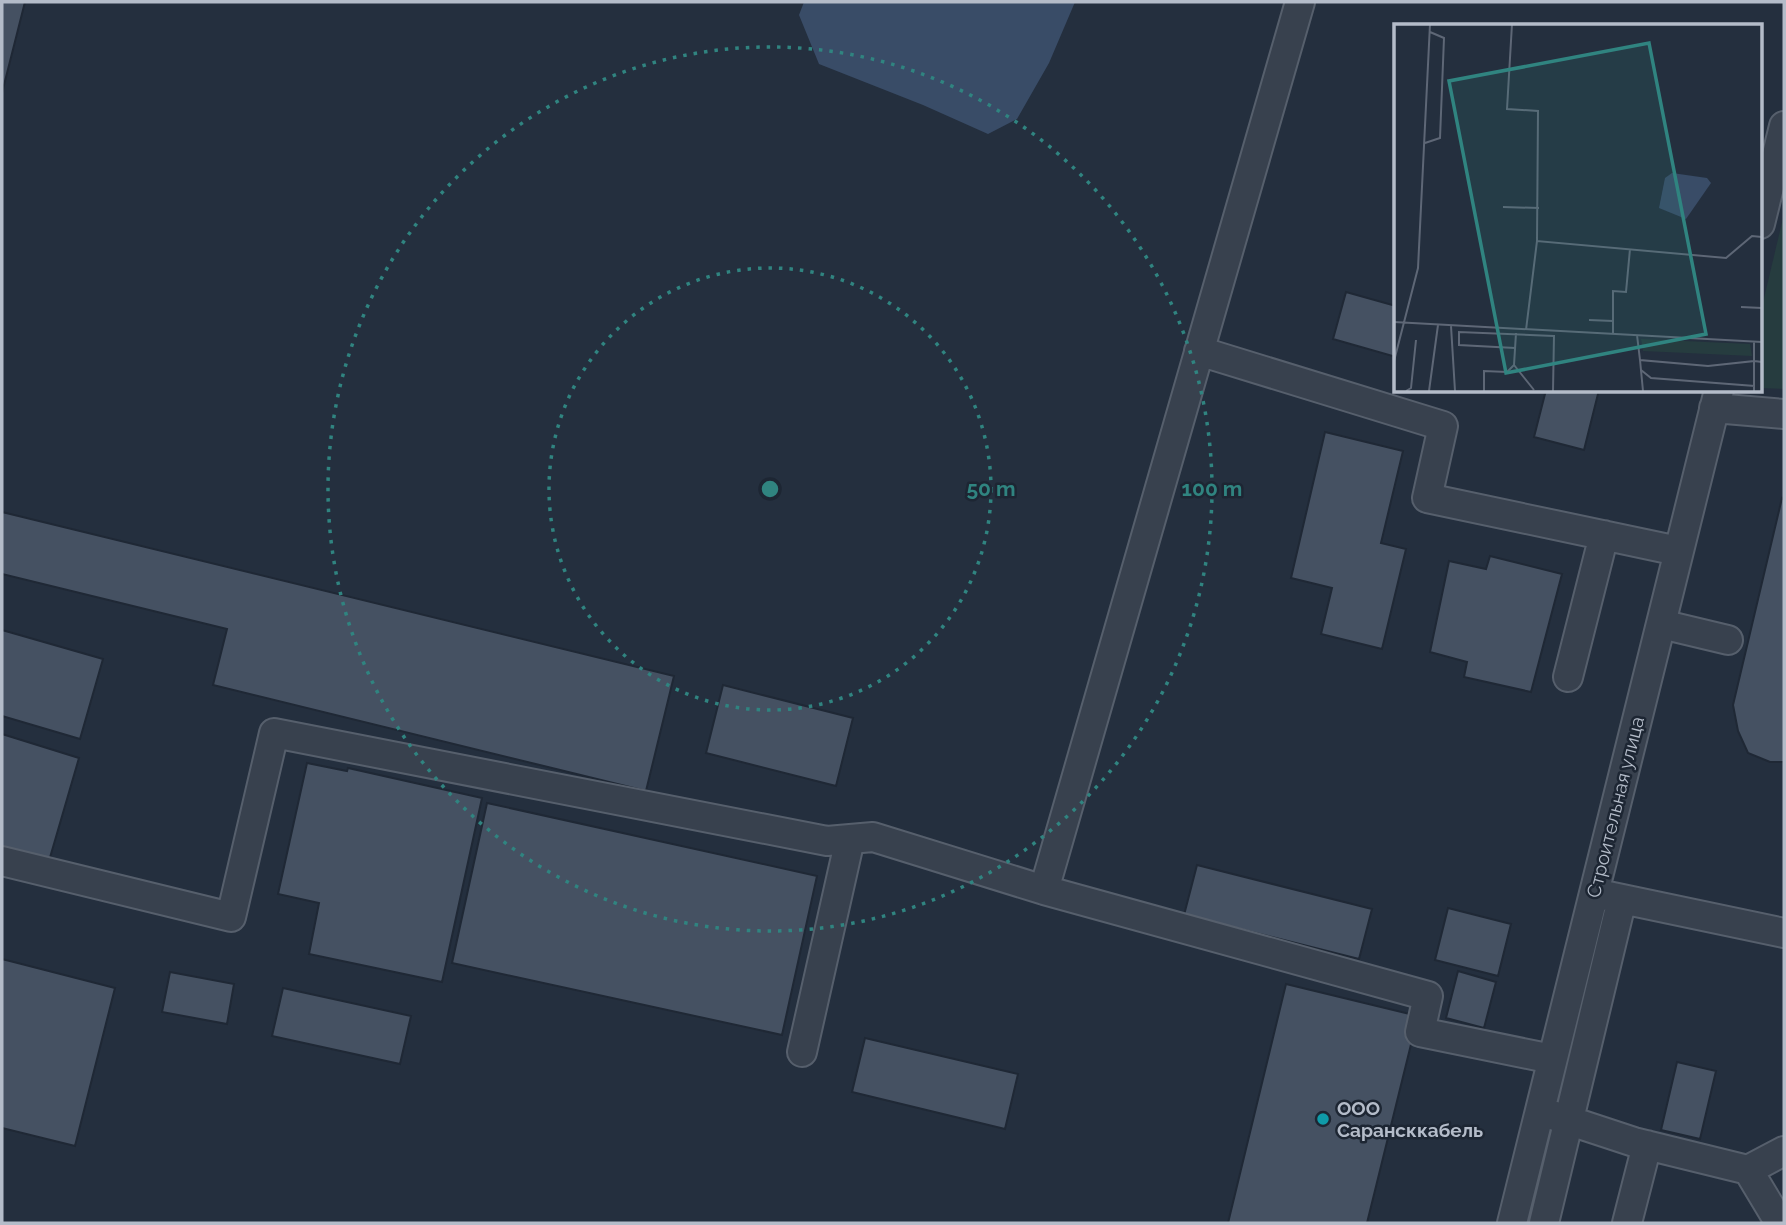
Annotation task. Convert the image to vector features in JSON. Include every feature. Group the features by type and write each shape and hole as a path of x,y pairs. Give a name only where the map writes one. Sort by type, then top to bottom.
{"street":[{"path":"1044,890 1300,2"},
{"path":"1762,217 1784,126"},
{"path":"1199,351 1443,426 1427,498 1678,551"},
{"path":"1716,399 1784,414"},
{"name":"Строительная улица","path":"1511,1223 1716,399"},
{"path":"1568,677 1604,535"},
{"path":"1661,624 1728,640"},
{"path":"2,861 231,917 274,733 827,841 873,837 1044,890 1428,996 1420,1032 1552,1059"},
{"path":"802,1052 849,839"},
{"path":"1594,893 1784,933"},
{"path":"1544,1223 1622,899"},
{"path":"1539,1111 1647,1145 1748,1170 1784,1151"},
{"path":"1627,1223 1647,1145"},
{"path":"1748,1170 1780,1222"}],"green space":[{"path":"1784,214 1784,389 1762,388 1762,307"}],"water":[{"path":"804,2 1075,2 1049,63 1017,119 988,134 819,64 799,15"}],"building":[{"path":"2,2 25,2 2,93"},
{"path":"1346,292 1394,305 1394,356 1333,339"},
{"path":"1545,392 1598,392 1584,450 1534,437"},
{"path":"1325,432 1403,451 1381,543 1406,549 1382,649 1321,634 1332,588 1291,578"},
{"path":"1782,498 1784,762 1770,762 1748,753 1738,731 1733,705"},
{"path":"2,512 674,676 646,791 213,685 227,629 2,574"},
{"path":"1490,556 1562,574 1531,692 1464,677 1467,662 1430,652 1449,561 1486,569"},
{"path":"2,630 103,659 80,739 2,716"},
{"path":"723,685 853,718 836,786 706,753"},
{"path":"2,734 79,758 49,861 2,847"},
{"path":"307,763 347,771 348,768 482,798 442,982 309,954 319,903 278,894"},
{"path":"487,803 817,876 782,1035 452,963"},
{"path":"1197,865 1372,909 1359,959 1184,915"},
{"path":"1448,908 1511,924 1498,976 1435,960"},
{"path":"2,959 115,988 75,1146 2,1128"},
{"path":"1458,971 1496,982 1484,1028 1446,1018"},
{"path":"170,972 234,984 227,1024 162,1012"},
{"name":"ООО Сарансккабель","path":"1286,984 1418,1016 1367,1223 1228,1223"},
{"path":"283,988 411,1016 400,1064 272,1036"},
{"path":"865,1038 1018,1074 1005,1129 852,1092"},
{"path":"1677,1062 1716,1071 1700,1139 1661,1130"}],"place":[{"name":"ООО Сарансккабель","path":"1323,1119"}]}
